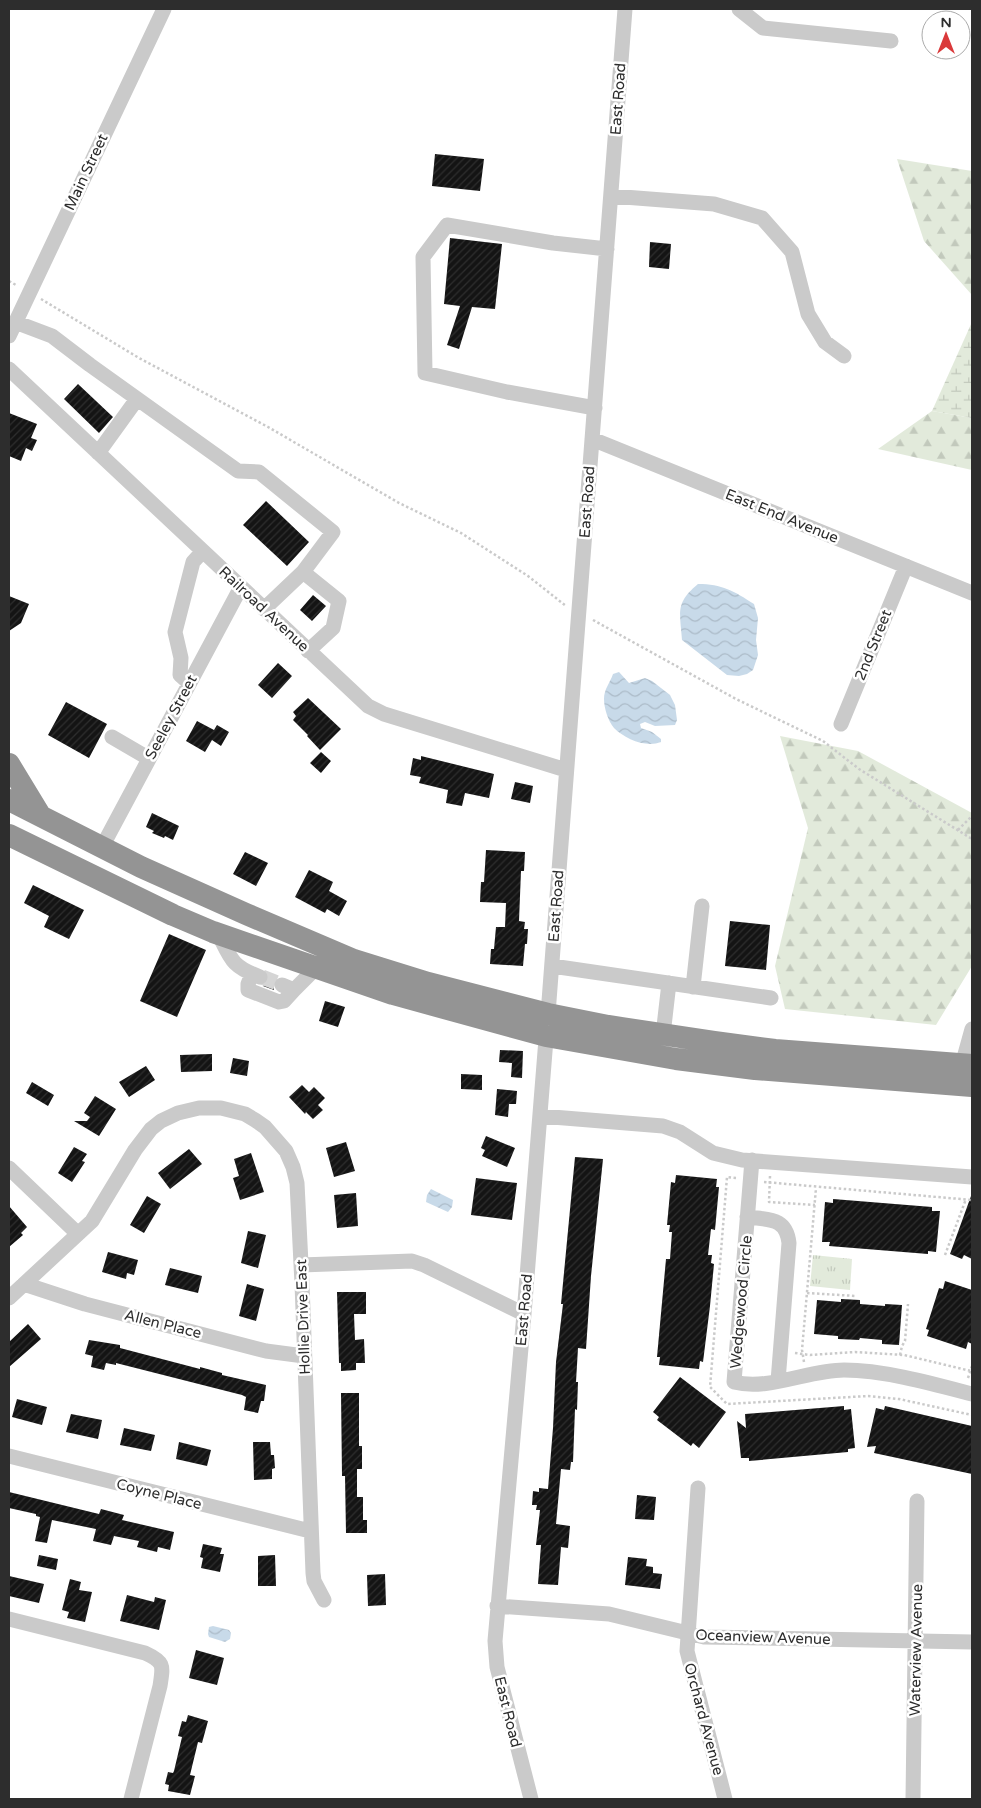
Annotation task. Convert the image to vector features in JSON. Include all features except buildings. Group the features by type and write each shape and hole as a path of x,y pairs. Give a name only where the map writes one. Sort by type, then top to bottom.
{"highway":[{"path":"9,764 40,815"},
{"path":"9,800 102,848 246,914 354,960 428,983 547,1025 663,1034 775,1050 967,1065"},
{"path":"9,835 173,915 316,968 410,999 547,1025 676,1059 755,1069 972,1086"}],"street":[{"name":"Main Street","path":"12,329 164,9"},
{"name":"East Road","path":"530,1799 497,1667 495,1641 552,966 625,9"},
{"path":"739,9 762,28 891,41"},
{"path":"611,196 714,204 762,218 792,252 808,314 825,342 844,356"},
{"path":"595,408 524,395 425,373 422,257 447,225 553,243 607,249"},
{"path":"12,329 52,336 238,471 259,472 333,532 303,572 264,609"},
{"name":"Railroad Avenue","path":"9,368 368,706 384,714 566,770"},
{"path":"98,453 137,399"},
{"name":"East End Avenue","path":"592,440 972,593"},
{"path":"189,683 180,675 181,658 175,632 193,562 203,551"},
{"name":"2nd Street","path":"841,724 906,566"},
{"path":"303,572 339,601 333,628 308,650"},
{"name":"Seeley Street","path":"102,848 240,587"},
{"path":"112,737 148,758"},
{"path":"693,987 702,906"},
{"path":"218,933 232,960 240,969 257,976 248,984 248,990 279,1002 284,1001 288,988 316,968"},
{"path":"552,966 771,998"},
{"path":"663,1034 669,983"},
{"path":"967,1065 972,1033"},
{"name":"Hollie Drive East","path":"9,1298 92,1221 135,1150 146,1135 162,1120 185,1111 206,1107 221,1108 245,1114 265,1127 280,1143 293,1167 297,1183 312,1573 324,1600"},
{"path":"540,1116 663,1126 680,1132 714,1153 752,1160 972,1176"},
{"name":"Wedgewood Circle","path":"752,1160 734,1382 758,1384 843,1370 912,1379 972,1394"},
{"path":"9,1168 77,1233"},
{"path":"747,1217 782,1224 788,1234 789,1243 778,1381"},
{"path":"301,1265 412,1261 424,1265 524,1314"},
{"name":"Allen Place","path":"24,1284 94,1307 266,1351 304,1356"},
{"name":"Coyne Place","path":"9,1456 310,1531"},
{"name":"Orchard Avenue","path":"698,1488 687,1634 688,1659 725,1799"},
{"name":"Waterview Avenue","path":"914,1799 917,1501"},
{"name":"Oceanview Avenue","path":"497,1606 609,1614 704,1637 972,1642"},
{"path":"9,1619 145,1654 161,1662 160,1686 131,1799"}],"path":[{"path":"9,281 19,287"},
{"path":"39,298 138,358 268,427 399,503 460,533 528,576 557,601 570,608"},
{"path":"590,619 736,699 823,741 859,770 972,839"},
{"path":"958,830 972,816"},
{"path":"770,1170 769,1202 815,1205"},
{"path":"758,1181 816,1188 972,1200"},
{"path":"804,1376 804,1356 802,1350 816,1188"},
{"path":"945,1255 966,1200"},
{"path":"807,1292 856,1296"},
{"path":"900,1355 902,1346 906,1341 908,1304"}],"green space":[{"path":"897,159 972,171 972,295 924,241"},
{"path":"972,322 972,418 932,411"},
{"path":"932,411 972,418 972,470 878,449"},
{"path":"780,736 858,751 972,813 972,966 936,1025 785,1009 775,966 808,828"},
{"path":"813,1255 852,1259 850,1290 810,1286"}],"water":[{"path":"698,584 714,585 728,589 754,604 758,618 756,640 758,655 753,670 747,674 739,676 727,675 682,640 680,615 682,603"},
{"path":"619,672 629,683 645,678 670,695 675,705 677,720 675,725 655,726 645,722 640,724 641,728 652,732 661,739 661,742 649,744 636,741 624,736 612,725 604,703 604,695 613,674"},
{"path":"431,1189 453,1200 452,1207 448,1212 426,1202 427,1195"},
{"path":"213,1626 229,1630 231,1633 230,1639 225,1642 209,1637 209,1627"}],"tunnel":[{"path":"262,977 282,985"}]}
